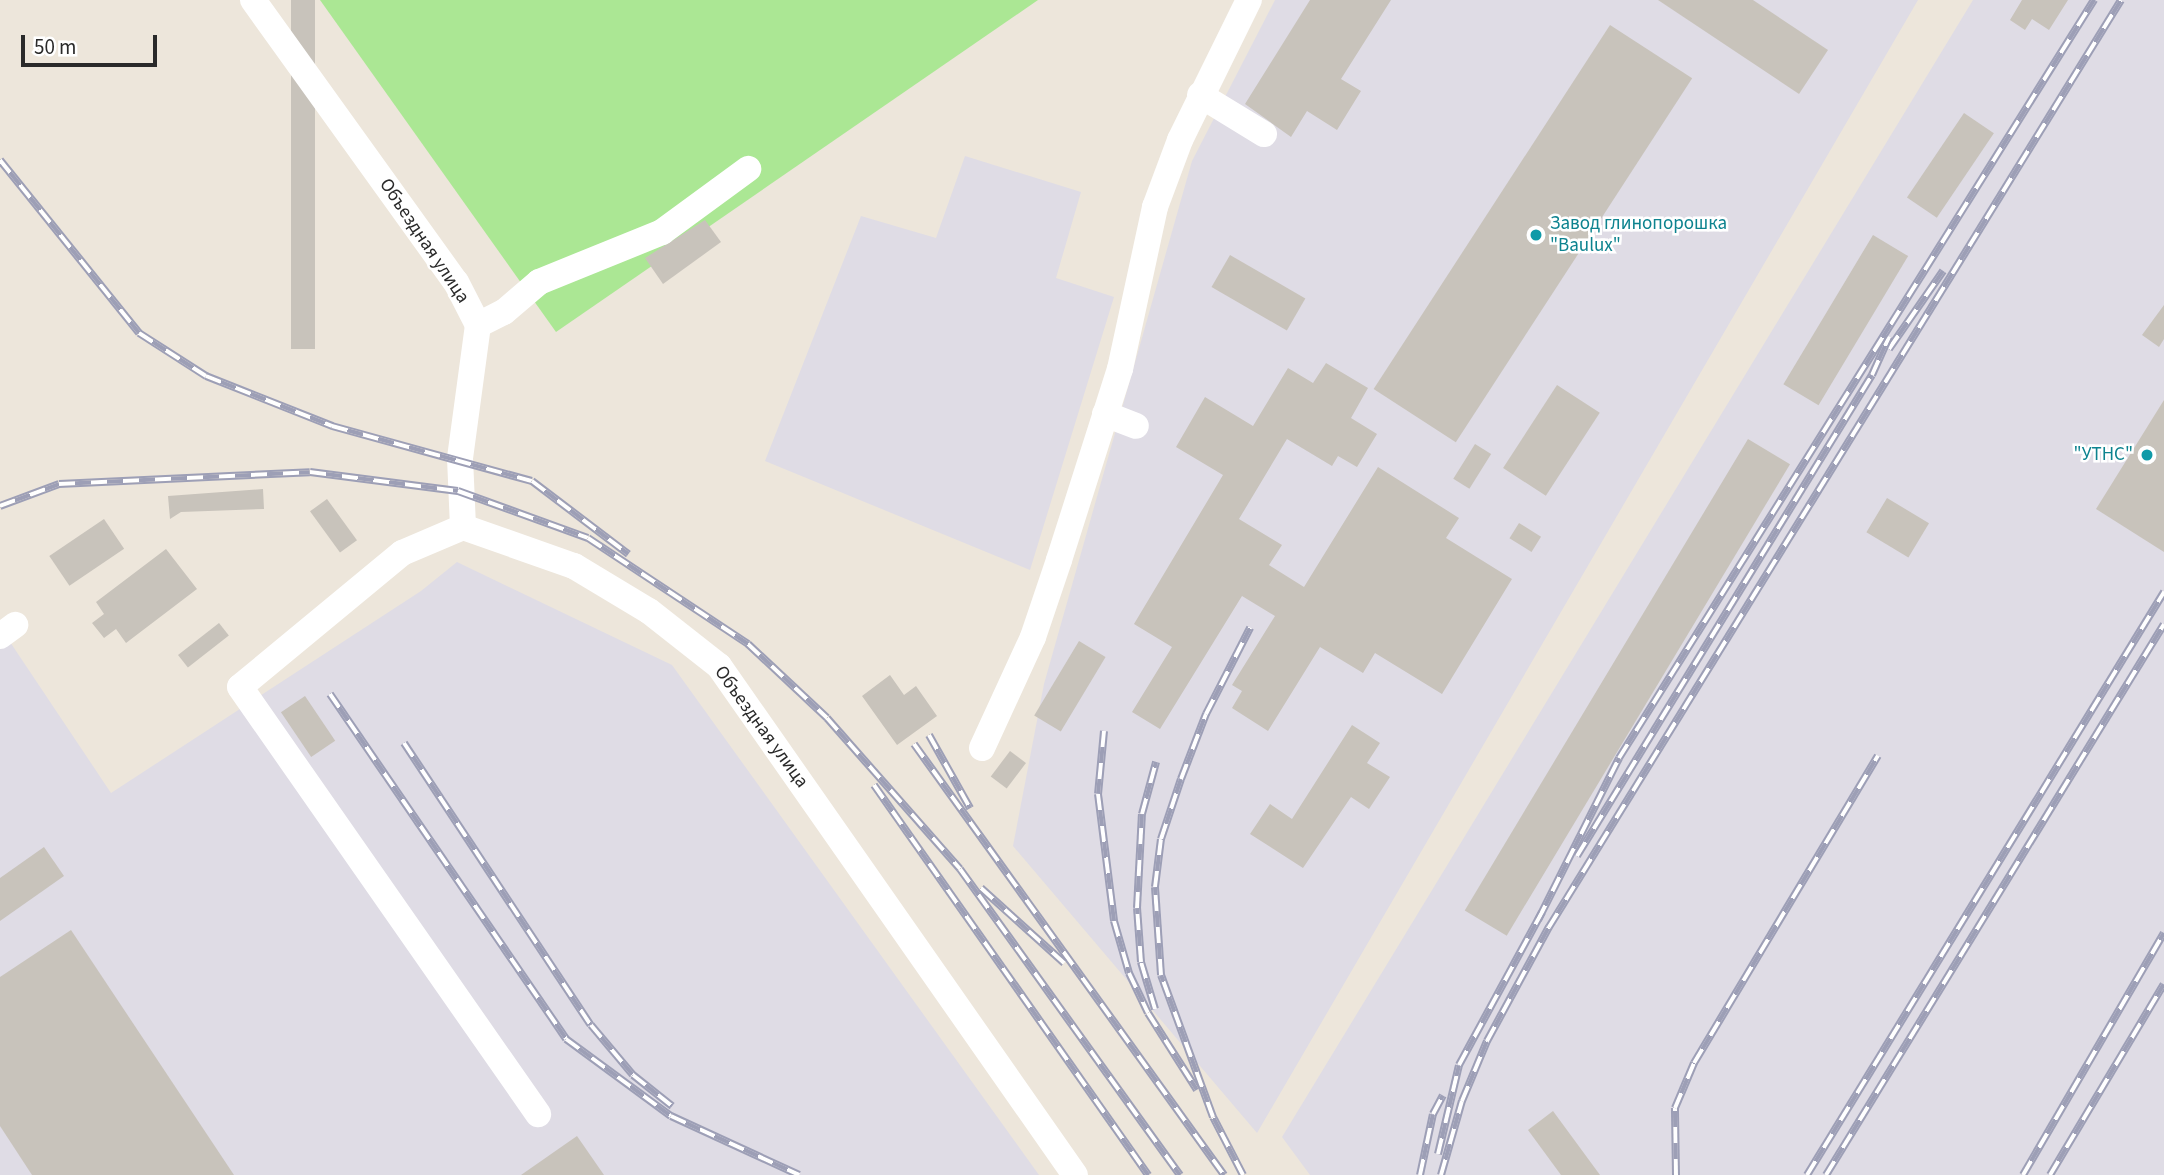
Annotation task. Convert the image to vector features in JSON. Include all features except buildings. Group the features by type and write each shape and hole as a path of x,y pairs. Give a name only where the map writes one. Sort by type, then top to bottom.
{"street":[{"name":"Объездная улица","path":"253,0 456,282 478,325 460,458 458,491 463,527 574,566 649,611 719,666 1075,1175"},
{"path":"982,748 1033,637 1105,414 1155,206 1200,95 1249,0"},
{"path":"1200,95 1264,134"},
{"path":"478,325 504,312 540,282 662,232 748,169"},
{"path":"1105,414 1136,426"},
{"path":"463,527 402,553 240,687 538,1114"}],"shaded area":[{"path":"1275,0 1918,0 1257,1133 1013,846 1044,684 1192,161"},
{"path":"1973,0 2164,0 2164,1175 1310,1175 1282,1137"},
{"path":"965,156 1081,192 1056,278 1114,297 1030,570 765,461 861,216 936,238"},
{"path":"457,562 672,665 1039,1175 0,1175 0,627 111,793 421,591"}],"green space":[{"path":"320,0 1038,0 556,332"}],"railway":[{"path":"1538,920 1619,758 2094,0"},
{"path":"1441,1175 1462,1101 1487,1041 1549,927 2121,0"},
{"path":"0,160 139,333 206,376 332,426 532,481 628,554"},
{"path":"1889,349 1943,271"},
{"path":"1577,856 1872,375 1889,337"},
{"path":"0,506 59,484 310,472 458,491 588,538 748,644 827,718 960,869 1180,1175"},
{"path":"1807,1175 2164,592"},
{"path":"1826,1175 2164,624"},
{"path":"1243,1175 1213,1117 1161,975 1155,887 1161,839 1181,779 1206,714 1250,628"},
{"path":"330,694 566,1039 671,1116 799,1175"},
{"path":"1104,731 1098,794 1114,921 1129,973 1148,1013 1197,1090"},
{"path":"929,735 970,808"},
{"path":"404,743 591,1025 633,1075 672,1106"},
{"path":"914,744 1224,1175"},
{"path":"1676,1175 1675,1108 1694,1063 1878,756"},
{"path":"1155,1009 1141,962 1137,908 1142,814 1156,762"},
{"path":"874,785 1148,1175"},
{"path":"981,888 1064,963"},
{"path":"1438,1154 1459,1065 1542,912"},
{"path":"2023,1175 2164,933"},
{"path":"2050,1175 2164,984"},
{"path":"1420,1175 1433,1114 1443,1095"}],"place":[{"name":"Завод глинопорошка \"Baulux\"","path":"1536,235"},
{"name":"\"УТНС\"","path":"2147,455"}]}
